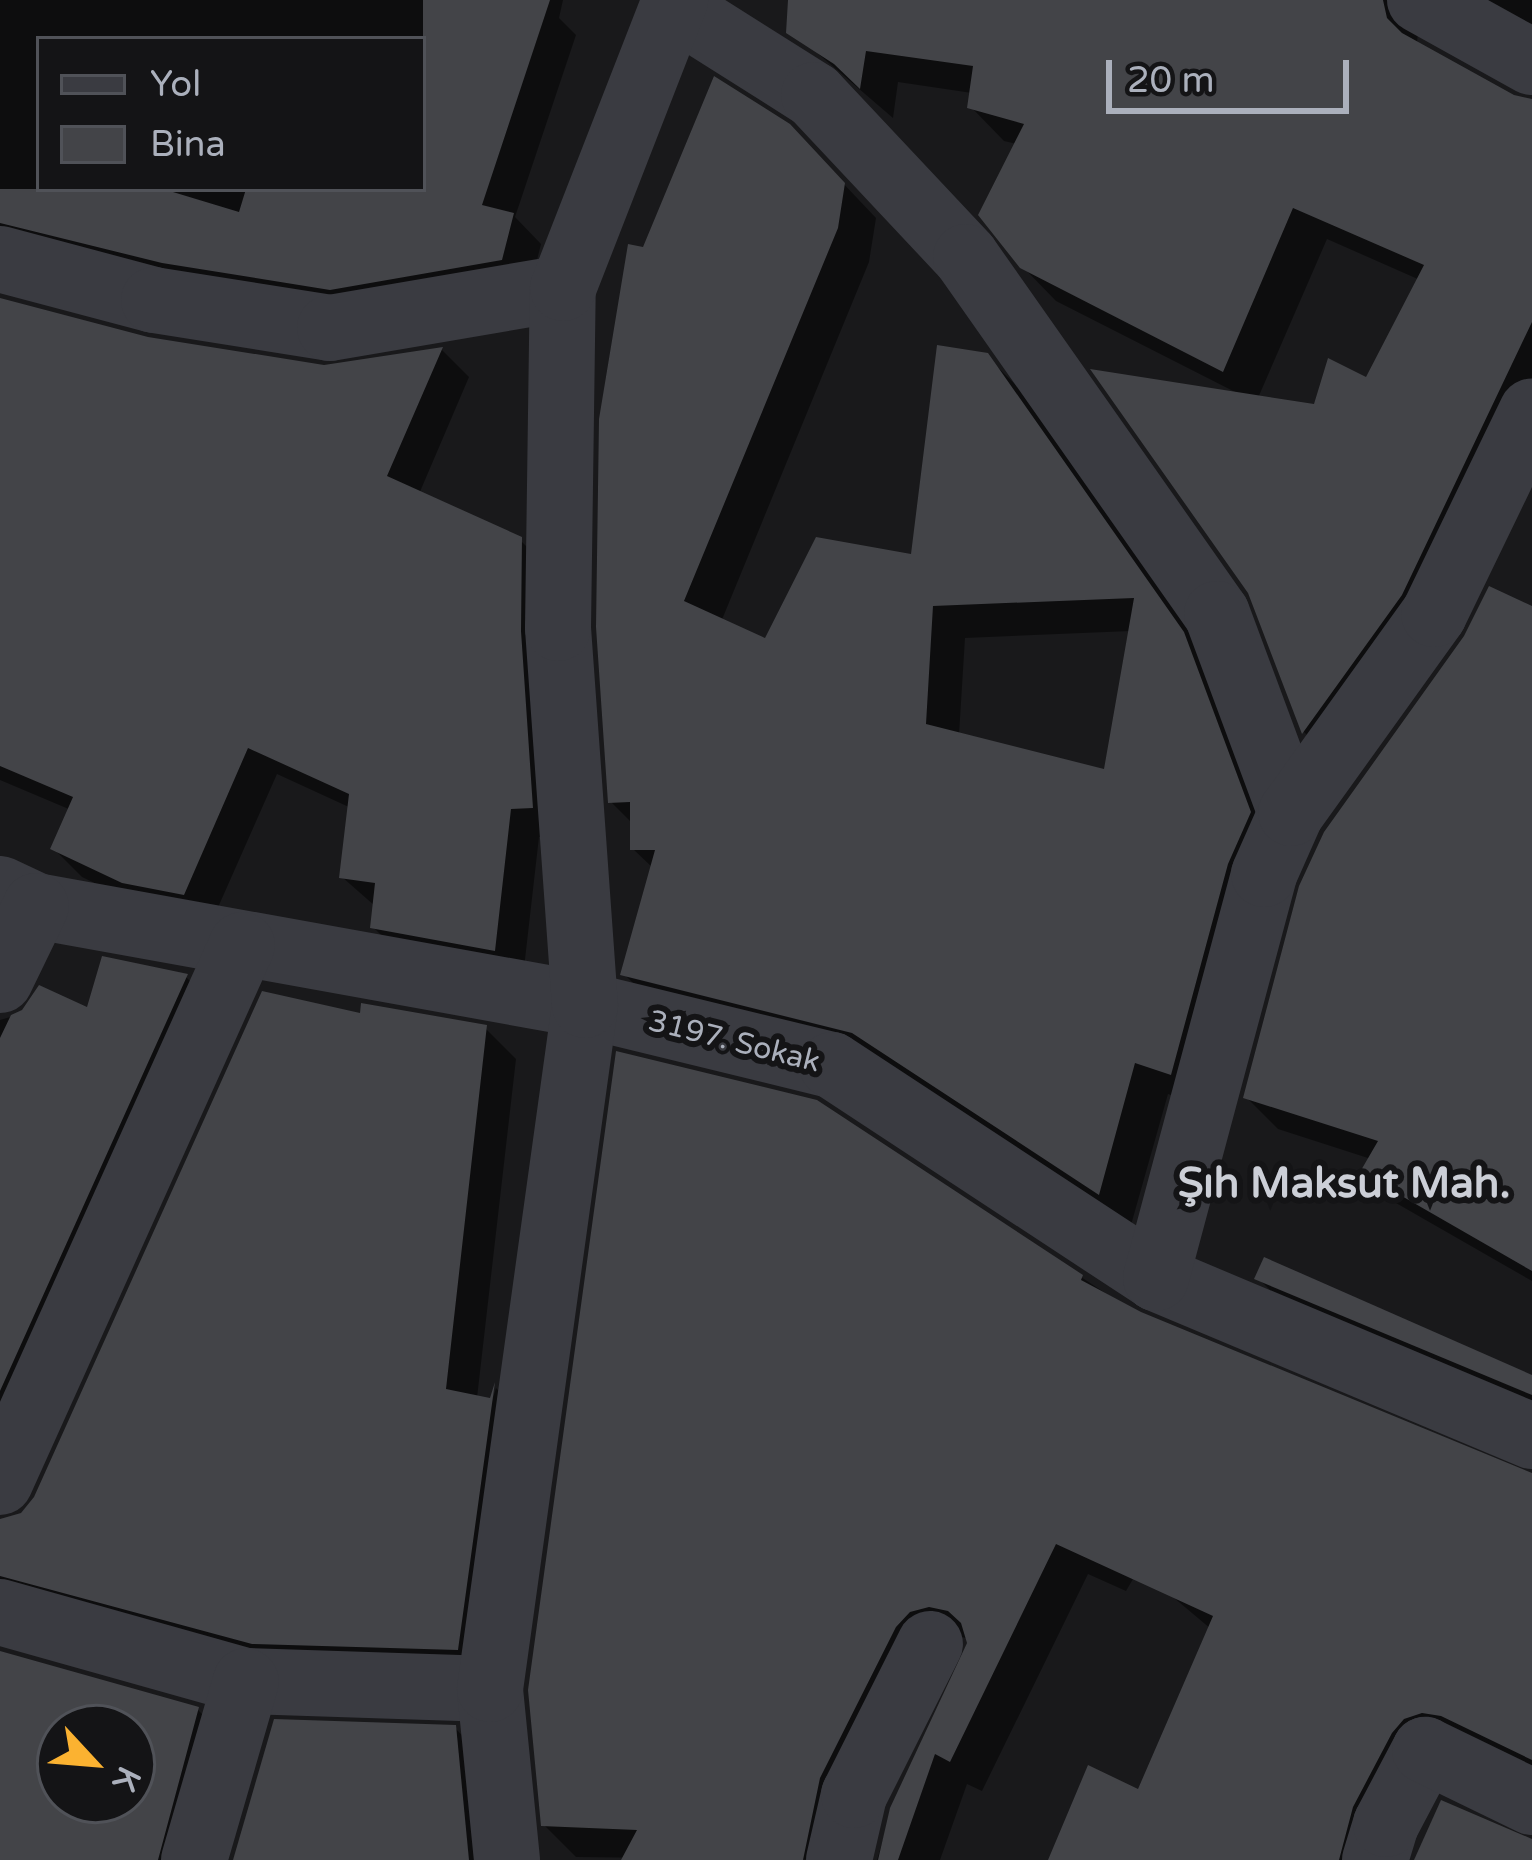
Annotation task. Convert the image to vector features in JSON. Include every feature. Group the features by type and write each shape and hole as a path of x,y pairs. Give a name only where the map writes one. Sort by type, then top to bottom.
{"street":[{"path":"1420,0 1532,62"},
{"path":"507,1860 490,1689 585,1005 558,628 563,288 675,3 814,95 966,257 1217,614 1291,813"},
{"path":"0,259 154,300 330,328 563,288"},
{"path":"1156,1278 1264,874 1291,813 1434,614 1532,411"},
{"path":"0,980 18,897"},
{"name":"3197. Sokak","path":"18,897 242,945 585,1005 832,1066 1156,1278 1532,1436"},
{"path":"0,1482 242,945"},
{"path":"0,1612 246,1681 490,1689"},
{"path":"839,1860 854,1795 930,1644"},
{"path":"194,1860 246,1681"},
{"path":"1375,1860 1386,1823 1425,1750 1532,1802"}],"building":[{"path":"423,0 550,0 482,205 514,213 502,260 330,290 162,263 0,223 0,189 173,192 239,212 245,192 426,192"},
{"path":"788,0 1383,0 1387,18 1402,33 1514,95 1532,99 1532,322 1402,595 1302,734 1248,593 1090,369 1314,404 1328,358 1366,377 1424,265 1293,208 1223,372 1020,268 978,215 1024,124 967,108 973,66 866,51 860,89 834,64 786,33"},
{"path":"714,76 790,124 845,183 838,228 684,601 765,638 816,537 911,554 937,345 988,353 1184,632 1251,812 1228,864 1171,1075 1135,1063 1099,1195 852,1033 620,975 655,850 630,850 630,802 608,803 596,627 599,419 628,244 643,247","holes":["1134,598 1104,769 926,724 933,606"]},
{"path":"0,298 148,337 324,365 443,347 387,476 522,537 521,631 533,808 511,809 495,951 370,928 375,883 339,878 349,794 248,748 184,895 122,883 50,849 73,797 0,766"},
{"path":"1489,586 1532,606 1532,1271 1360,1172 1378,1141 1243,1098 1299,886 1324,832 1464,636"},
{"path":"102,956 188,974 0,1391 0,1038 11,1015 22,1010 39,985 87,1007"},
{"path":"262,991 360,1013 361,1003 487,1025 446,1389 490,1398 495,1382 458,1650 252,1644 0,1576 0,1519 21,1513 34,1497"},
{"path":"616,1051 817,1100 1083,1275 1081,1280 1141,1312 1532,1473 1532,1760 1441,1716 1422,1713 1404,1719 1392,1733 1353,1807 1339,1860 1048,1860 1088,1765 1138,1789 1213,1616 1056,1544 950,1762 935,1754 898,1860 878,1860 890,1808 967,1643 961,1623 948,1611 929,1607 910,1612 896,1627 820,1778 803,1860 621,1860 637,1830 541,1826 528,1690"},
{"path":"1264,1257 1532,1375 1532,1395 1254,1279"},
{"path":"0,1651 199,1707 158,1860 0,1860"},
{"path":"274,1719 456,1725 469,1860 233,1860"},
{"path":"1441,1800 1532,1839 1532,1860 1414,1860"}],"district":[{"name":"Şıh Maksut Mah.","path":"1344,1184"}]}
